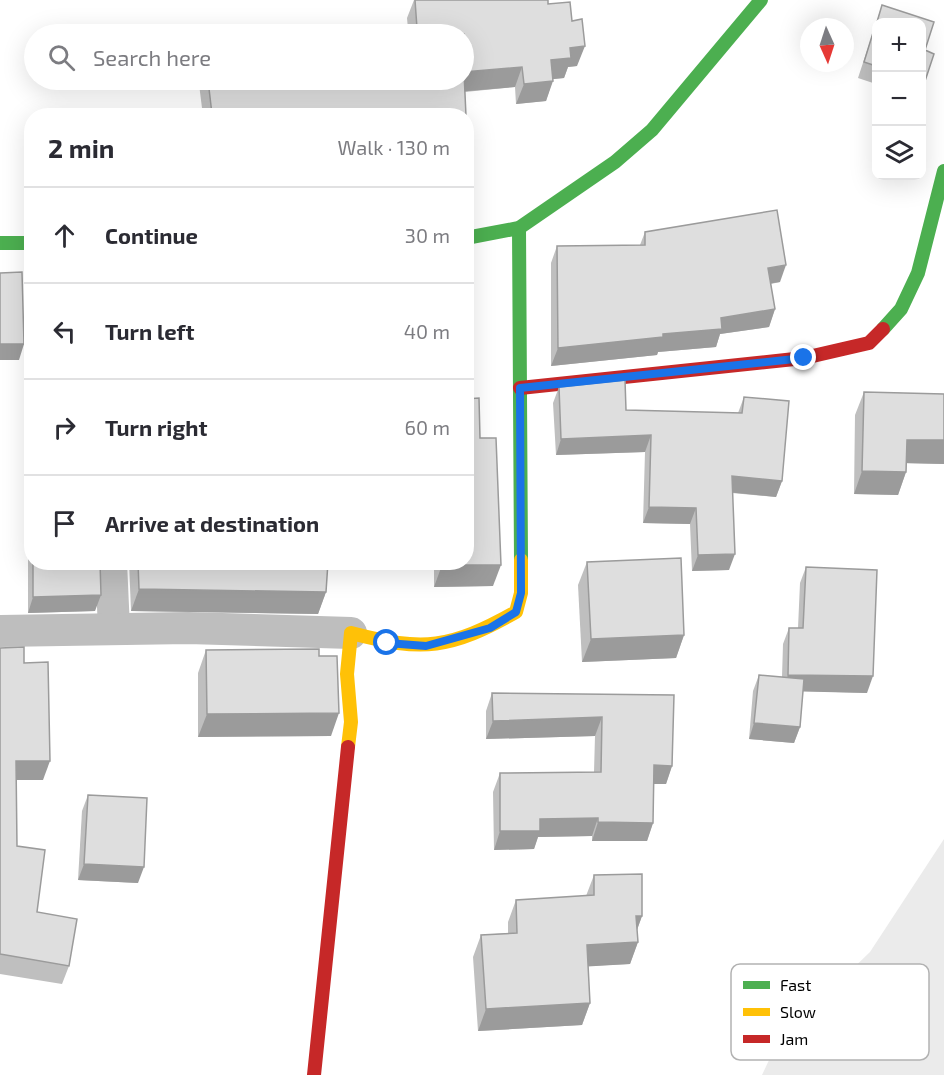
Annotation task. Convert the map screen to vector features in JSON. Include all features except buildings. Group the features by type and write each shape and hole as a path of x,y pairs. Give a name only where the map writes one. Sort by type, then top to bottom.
{"main road":[{"path":"474,236 519,228 615,162 652,130 761,0"},
{"path":"520,388 804,358 869,343 901,309 918,273 944,171"},
{"path":"314,1075 351,722 347,674 351,633 387,643 426,646 490,628 516,612 521,593 519,228"},
{"path":"0,243 24,243"}],"street":[{"path":"111,570 114,629"},
{"path":"0,632 188,628 351,633"}],"shaded area":[{"path":"944,839 944,1075 762,1075 769,1060 929,1060 929,964 858,964 870,952"}],"traffic: fast":[{"path":"474,236 519,228 615,162 652,130 761,0"},
{"path":"883,329 901,309 918,273 944,171"},
{"path":"519,228 521,560"},
{"path":"0,243 24,243"}],"traffic: slow":[{"path":"348,747 351,722 347,674 351,633 398,643 418,644 436,644 473,634 516,612 521,593 521,560"}],"traffic: jam":[{"path":"520,388 804,358 869,343 883,329"},
{"path":"314,1075 348,747"}],"route":[{"path":"387,643 426,646 490,628 516,612 521,593 520,388 804,358"}]}
